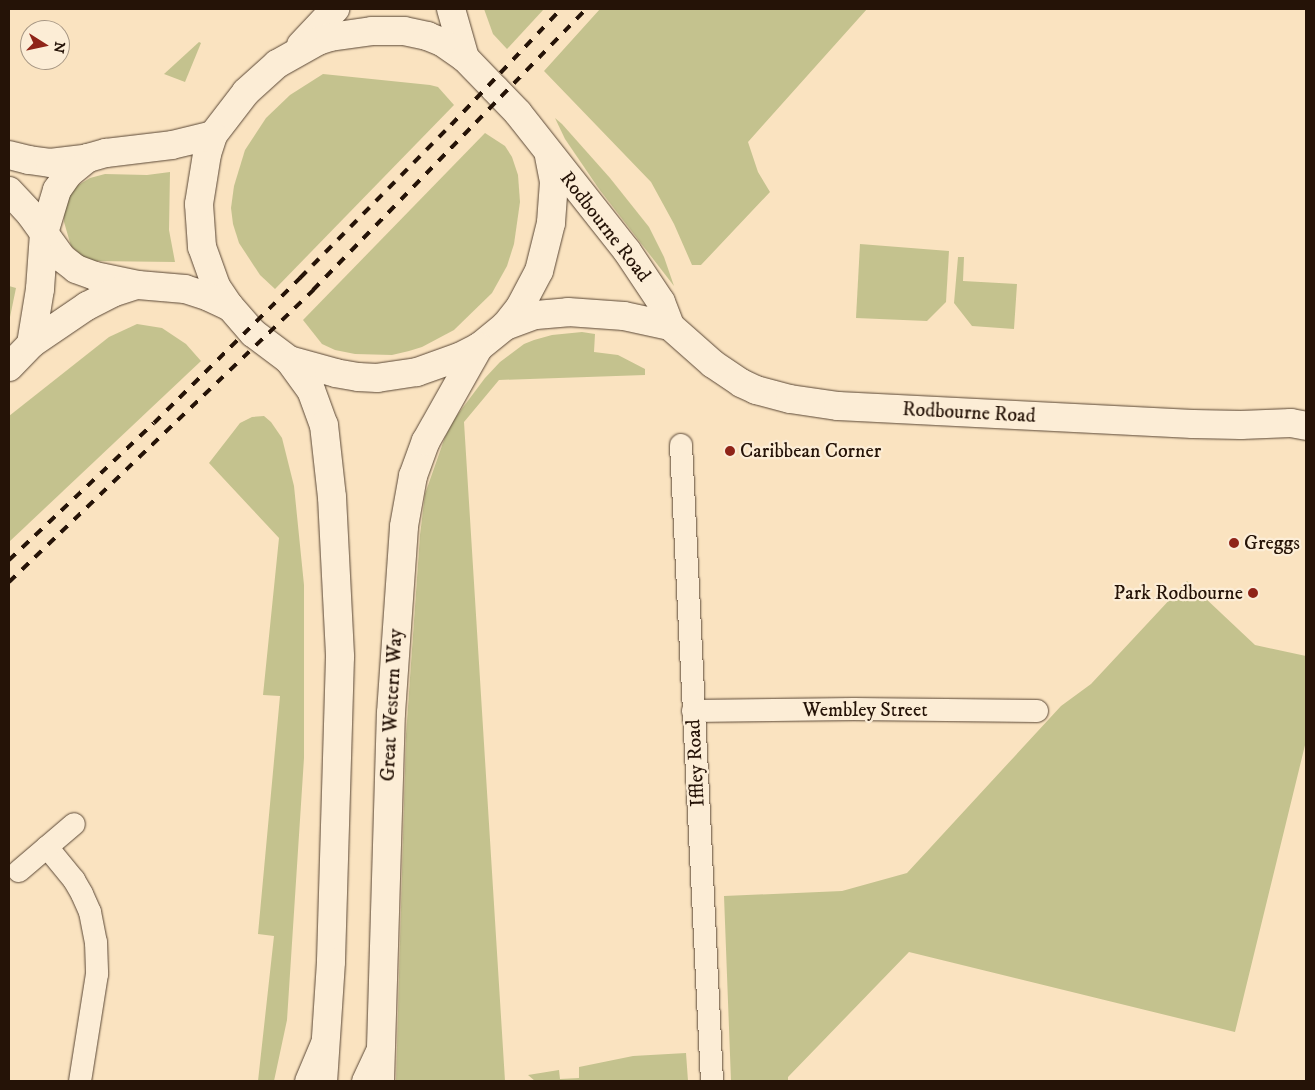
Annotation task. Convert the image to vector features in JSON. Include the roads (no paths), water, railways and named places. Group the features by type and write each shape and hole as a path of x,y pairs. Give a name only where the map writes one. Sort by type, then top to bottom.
{"main road":[{"path":"323,1081 331,962 340,720 340,657 333,514 324,425 310,390 289,360 253,333 230,308 208,265 200,225 200,185 214,135 246,92 264,75 291,55 335,9"},
{"path":"451,9 465,58"},
{"name":"Rodbourne Road","path":"291,55 330,37 372,31 396,31 427,36 442,42 465,58 518,113 549,156 627,251 661,302 670,326 688,344 741,384 773,395 812,403 1183,423 1241,425 1301,422"},
{"path":"9,155 38,162 58,163 122,150 172,146 214,135"},
{"path":"289,360 336,373 377,378 417,372 459,357 480,347 505,326 520,307 530,290 544,258 554,200 549,156"},
{"path":"31,344 40,289 44,233 51,207 62,181 74,168 88,158"},
{"path":"9,191 62,258 76,270 94,276 138,285 185,288 209,297 230,308"},
{"path":"9,367 31,344 100,298 138,285"},
{"path":"505,326 536,315 568,312 624,316 670,326"},
{"name":"Great Western Way","path":"380,1081 391,713 404,526 414,476 426,441 480,347"}],"street":[{"name":"Iffley Road","path":"681,445 712,1081"},
{"name":"Wembley Street","path":"693,711 854,709 1037,711"},
{"path":"19,871 74,824"},
{"path":"47,848 74,880 82,894 90,912 96,942 97,974 80,1081"},
{"path":"306,1081 326,1032"},
{"path":"363,1081 382,1038"}],"railway":[{"path":"9,560 154,423 300,278 451,125 561,9"},
{"path":"9,582 313,290 586,9"}],"place":[{"name":"Caribbean Corner","path":"730,451"},
{"name":"Greggs","path":"1234,543"},
{"name":"Park Rodbourne","path":"1253,593"}]}
